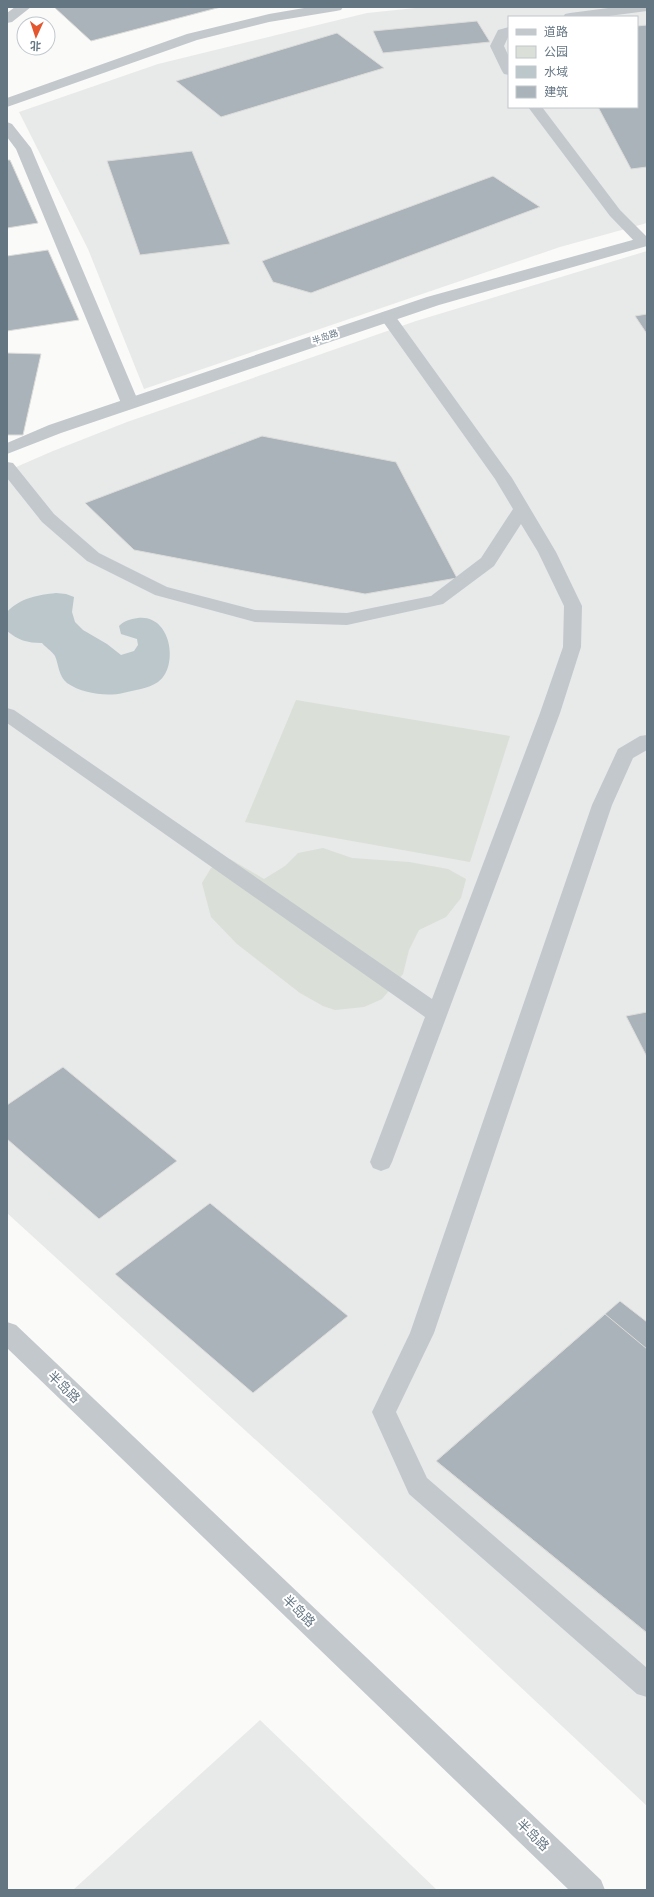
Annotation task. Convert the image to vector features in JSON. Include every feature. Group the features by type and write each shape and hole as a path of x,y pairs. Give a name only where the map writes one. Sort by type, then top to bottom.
{"street":[{"path":"7,102 192,37 269,18 336,7"},
{"path":"7,127 23,148 130,403"},
{"name":"半岛路","path":"7,449 54,429 433,301 645,241"},
{"name":"半岛路","path":"7,1332 590,1890"}],"lane":[{"path":"7,19 24,7"},
{"path":"578,16 647,7"},
{"path":"508,31 503,32 497,46 508,68"},
{"path":"536,108 615,213 645,241"},
{"path":"381,1162 550,713 572,647 573,606 547,552 503,478 387,316"},
{"path":"7,467 48,518 93,557 161,591 255,616 347,619 438,600 488,562 522,509"},
{"path":"7,714 437,1014"},
{"path":"647,741 626,754 602,805 422,1333 384,1412 418,1486 647,1686"}],"shaded area":[{"path":"425,7 647,7 647,223 560,247 144,389 88,249 19,112 158,64 367,13"},
{"path":"647,251 647,1806 315,1494 7,1213 7,471 127,422 416,321"},
{"path":"260,1720 437,1890 73,1890"}],"green space":[{"path":"296,700 510,736 470,862 245,822"},
{"path":"323,848 352,858 409,862 448,869 466,879 461,898 446,917 419,930 409,950 403,974 382,999 364,1007 335,1010 323,1006 300,993 237,944 211,917 202,883 211,868 230,859 264,879 285,866 298,853"}],"water":[{"path":"56,593 74,597 72,612 75,622 83,630 107,644 121,655 134,651 138,645 137,639 121,634 119,626 121,624 127,620 138,618 149,619 158,624 165,633 169,643 169,666 165,675 158,682 150,686 109,695 86,692 67,683 60,673 55,656 42,643 23,640 15,637 7,631 7,612 12,607 23,600"}],"building":[{"path":"54,7 221,7 91,41"},
{"path":"477,21 490,42 383,53 373,31"},
{"path":"647,25 647,167 631,169 599,108 638,108 638,26"},
{"path":"337,33 384,68 221,117 176,81"},
{"path":"192,151 230,244 140,255 107,161"},
{"path":"7,160 10,160 38,223 7,228"},
{"path":"493,176 540,207 311,293 273,282 262,261"},
{"path":"48,250 79,320 7,331 7,256"},
{"path":"647,314 647,334 635,316"},
{"path":"7,353 41,354 23,435 7,435"},
{"path":"262,436 396,462 457,578 365,594 134,550 85,503"},
{"path":"647,1012 647,1057 626,1016"},
{"path":"63,1067 177,1161 99,1219 7,1139 7,1105"},
{"path":"210,1203 348,1316 253,1393 115,1274"},
{"path":"620,1301 647,1322 647,1633 436,1461"},
{"path":"605,1314 647,1349 647,1633 436,1461"}]}
